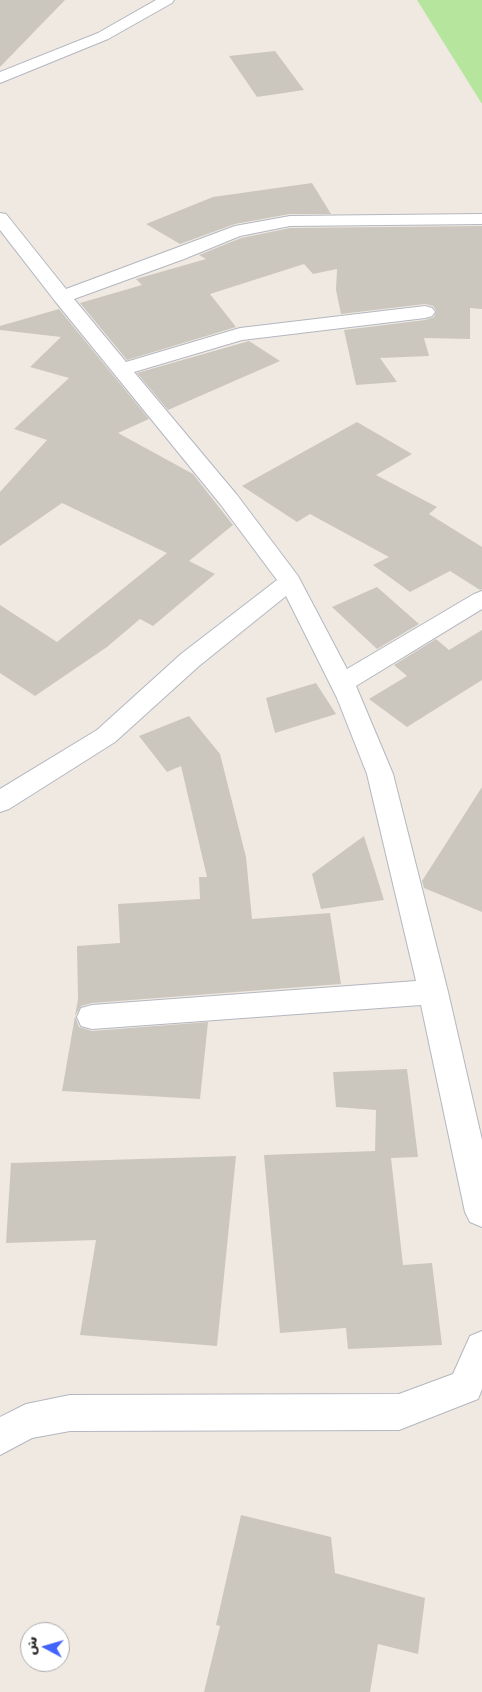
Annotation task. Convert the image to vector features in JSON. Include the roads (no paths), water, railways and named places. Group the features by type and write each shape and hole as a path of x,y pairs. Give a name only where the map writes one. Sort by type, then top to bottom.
{"street":[{"path":"1,76 103,36 167,0"},
{"path":"0,218 62,297 230,500 290,581 342,683 380,774 434,992 482,1212"},
{"path":"62,297 177,255 235,231 290,221 482,219"},
{"path":"122,369 240,334 425,312"},
{"path":"0,802 106,736 190,660 290,581"},
{"path":"342,683 482,600"},
{"path":"92,1016 434,992"},
{"path":"0,1437 26,1422 70,1412 399,1412 465,1386 482,1348"}]}
